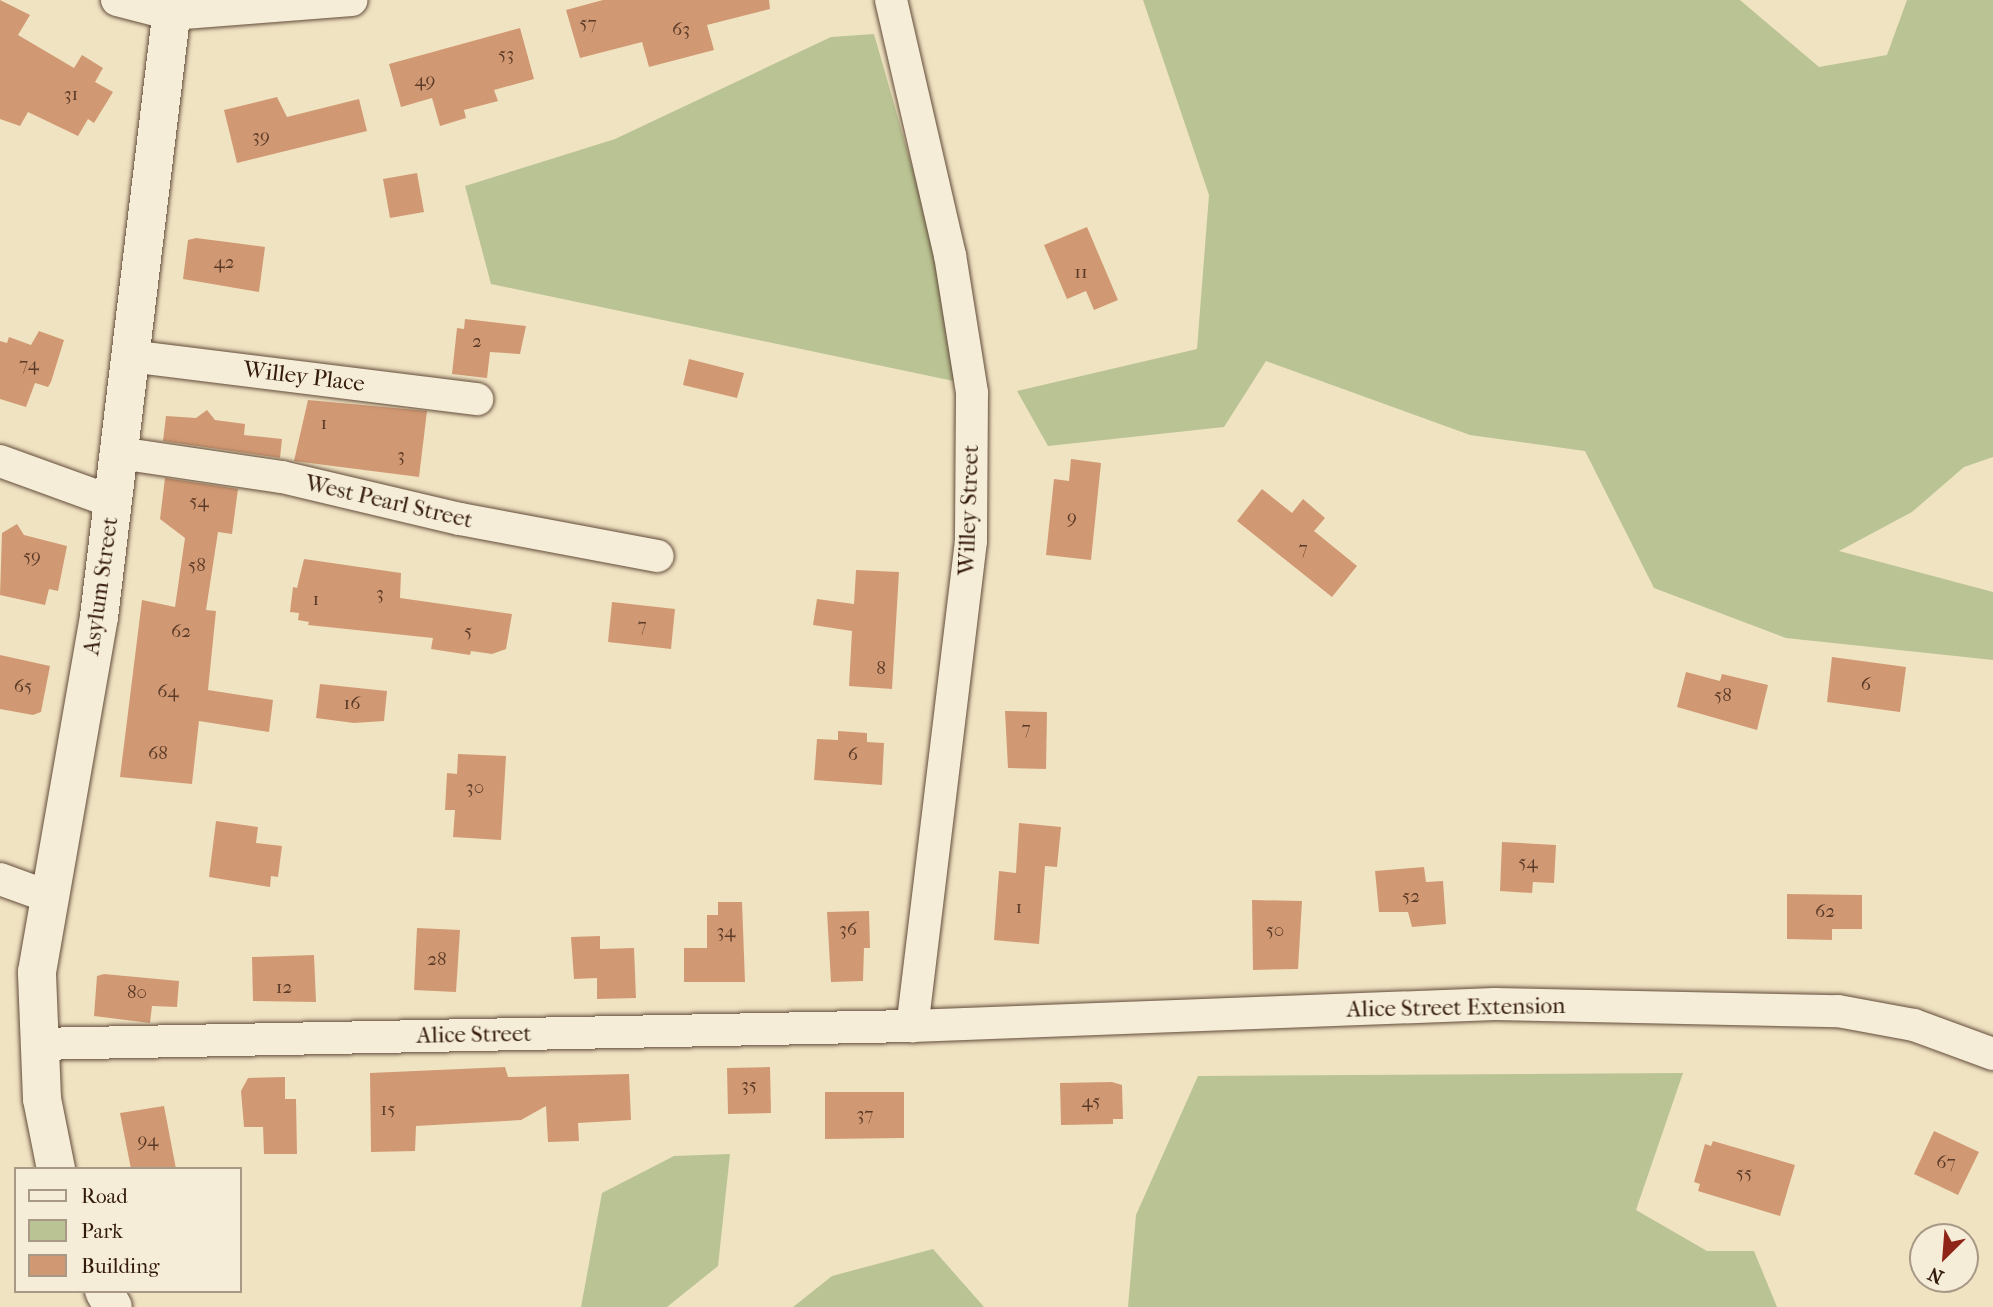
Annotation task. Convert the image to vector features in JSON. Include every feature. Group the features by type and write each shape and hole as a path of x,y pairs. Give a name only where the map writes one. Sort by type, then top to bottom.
{"street":[{"path":"117,0 172,7 351,0"},
{"name":"Willey Street","path":"891,0 950,255 972,393 971,541 912,1026"},
{"name":"Asylum Street","path":"56,1167 37,1044 37,972 47,896 99,617 172,7"},
{"name":"Willey Place","path":"130,356 477,399"},
{"name":"West Pearl Street","path":"119,453 282,477 460,519 658,556"},
{"path":"0,461 113,502"},
{"path":"0,879 47,896"},
{"name":"Alice Street Extension","path":"912,1026 1495,1004 1703,1007 1838,1011 1914,1025 1993,1054"},
{"name":"Alice Street","path":"37,1044 912,1026"}],"green space":[{"path":"1143,0 1740,0 1819,67 1887,55 1907,0 1993,0 1993,457 1964,467 1912,512 1839,551 1993,592 1993,660 1786,638 1654,588 1585,451 1470,435 1266,361 1224,427 1048,446 1017,391 1197,349 1209,195"},
{"path":"874,34 929,226 963,383 491,284 465,186 615,139 831,37"},
{"path":"1683,1073 1636,1210 1707,1251 1754,1251 1777,1307 1128,1307 1136,1215 1198,1076"},
{"path":"730,1154 718,1266 667,1307 581,1307 602,1193 674,1156"},
{"path":"933,1249 984,1307 793,1307 832,1276"}],"building":[{"path":"0,0 30,15 18,35 74,68 82,55 103,68 95,82 113,92 94,123 88,119 78,136 28,112 20,126 0,119"},
{"path":"603,0 769,0 770,9 707,25 714,50 649,67 642,42 580,58 566,10"},
{"path":"520,28 534,79 494,90 498,101 464,110 466,118 440,126 432,98 401,107 389,64"},
{"path":"277,97 287,117 359,99 367,131 237,163 224,110"},
{"path":"417,173 424,212 390,218 383,179"},
{"path":"1087,227 1118,300 1094,310 1086,291 1067,299 1044,245"},
{"path":"196,238 265,247 259,292 183,279 188,240"},
{"path":"465,319 526,326 520,354 490,352 487,378 452,374 457,328 464,329"},
{"path":"39,331 64,340 51,382 48,387 35,383 26,407 0,399 0,341 7,343 9,337 31,345"},
{"path":"689,359 744,373 737,398 683,385"},
{"path":"308,400 427,411 419,477 294,461"},
{"path":"207,410 215,420 245,424 244,435 282,439 280,458 163,441 166,416 196,418"},
{"path":"1071,459 1101,463 1091,560 1046,555 1054,479 1069,481"},
{"path":"165,478 238,489 232,534 218,532 206,610 216,611 208,690 273,700 269,732 199,721 192,784 120,777 142,600 175,607 185,538 160,519"},
{"path":"1262,489 1292,513 1303,499 1325,518 1314,531 1357,566 1332,597 1237,521"},
{"path":"17,524 24,535 67,546 58,591 49,589 45,605 0,595 2,533"},
{"path":"304,559 401,573 400,598 512,614 506,649 492,654 471,651 470,655 431,649 433,638 308,625 309,622 298,620 299,613 290,612 293,587 297,588"},
{"path":"856,570 899,572 892,689 849,686 852,631 813,625 817,599 854,604"},
{"path":"612,602 675,609 671,649 608,642"},
{"path":"0,655 50,666 41,712 33,715 0,709"},
{"path":"1832,657 1906,667 1900,712 1827,702"},
{"path":"1686,672 1720,681 1722,674 1768,685 1757,730 1677,707"},
{"path":"320,684 387,691 384,721 354,723 316,718"},
{"path":"1005,711 1047,712 1046,769 1008,768"},
{"path":"838,731 867,733 867,742 884,743 882,785 814,780 817,739 838,740"},
{"path":"458,754 506,756 501,840 453,837 455,810 445,810 447,773 457,774"},
{"path":"216,821 258,827 256,843 282,846 278,877 271,876 270,887 209,877"},
{"path":"1019,823 1061,827 1057,867 1045,866 1039,944 994,940 999,871 1016,873"},
{"path":"1502,842 1556,845 1554,883 1533,882 1532,893 1500,891"},
{"path":"1424,867 1426,882 1443,881 1446,924 1412,927 1408,912 1379,912 1375,871"},
{"path":"1787,894 1862,895 1862,929 1832,929 1832,940 1787,939"},
{"path":"1252,900 1302,901 1298,969 1253,970"},
{"path":"718,902 742,902 745,982 684,982 684,948 707,948 707,915 718,915"},
{"path":"869,911 870,948 864,948 863,981 831,982 827,912"},
{"path":"417,928 460,930 456,992 414,990"},
{"path":"600,936 600,949 634,948 636,998 597,999 597,978 574,979 571,937"},
{"path":"314,955 316,1002 253,1001 252,957"},
{"path":"104,974 179,981 177,1007 152,1006 150,1023 94,1016 97,976"},
{"path":"505,1067 508,1077 629,1074 631,1120 578,1123 579,1141 548,1142 546,1106 521,1120 416,1126 415,1151 371,1152 370,1073"},
{"path":"770,1067 771,1113 728,1114 727,1068"},
{"path":"285,1077 285,1099 296,1099 297,1154 264,1154 263,1127 244,1127 241,1091 248,1078"},
{"path":"1112,1082 1122,1085 1123,1119 1113,1119 1113,1124 1061,1125 1060,1083"},
{"path":"825,1092 904,1092 904,1138 825,1139"},
{"path":"164,1106 176,1167 131,1167 120,1113"},
{"path":"1934,1131 1979,1152 1958,1195 1914,1174"},
{"path":"1713,1141 1795,1165 1780,1216 1698,1191 1700,1184 1694,1182 1705,1144 1711,1146"}]}
